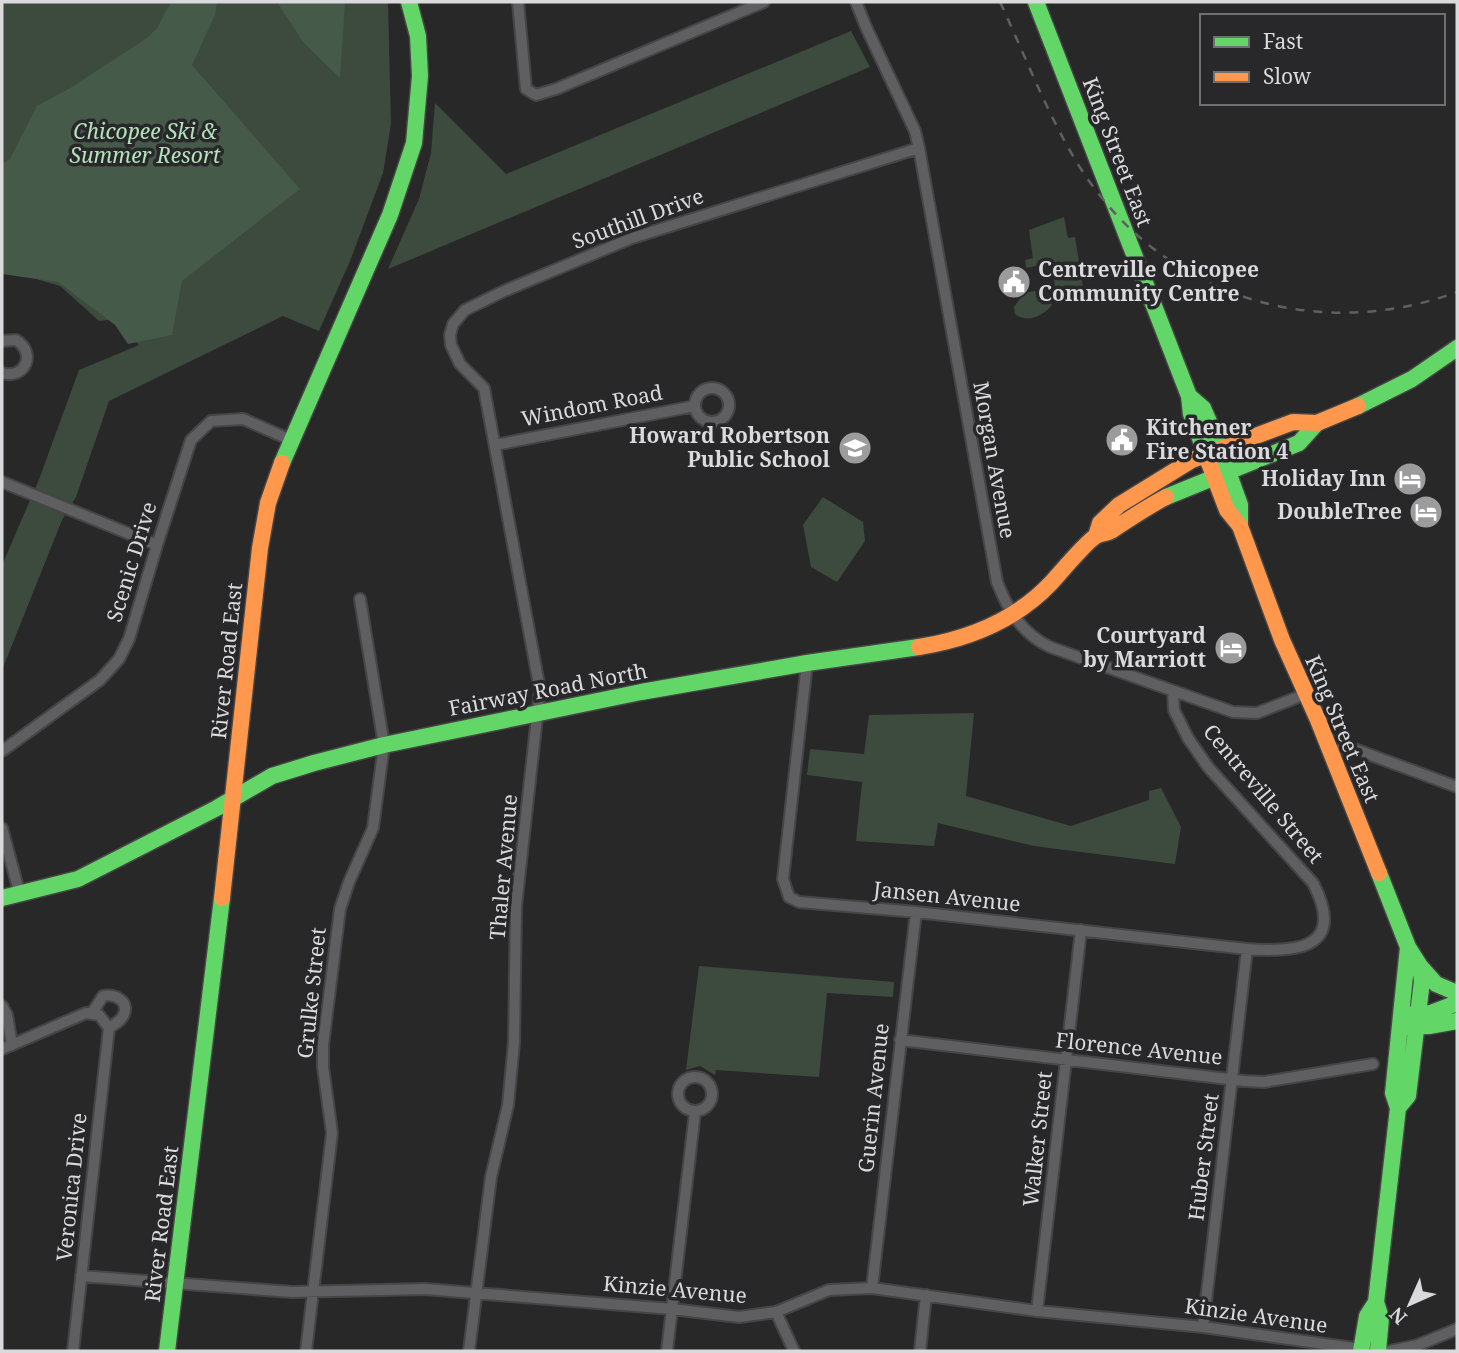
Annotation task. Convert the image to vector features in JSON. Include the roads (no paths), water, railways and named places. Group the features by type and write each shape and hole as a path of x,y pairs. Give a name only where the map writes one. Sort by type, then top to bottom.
{"main road":[{"name":"River Road East","path":"167,1351 260,548 268,503 291,440 390,215 414,143 420,76 418,36 409,2"},
{"name":"King Street East","path":"1037,2 1189,396 1203,408 1221,473 1240,505 1240,526 1282,640 1331,752 1408,947 1420,967 1422,992 1408,1096 1398,1108"},
{"path":"1317,423 1392,391 1457,348"},
{"name":"Fairway Road North","path":"2,898 78,879 272,776 384,745 641,692 943,643 987,628 1013,615 1046,588 1096,536 1100,523 1134,494 1168,472 1293,422 1317,423"},
{"name":"Fairway Road North","path":"1096,536 1108,533 1162,498 1299,443 1317,423"},
{"name":"King Street East","path":"1398,1108 1393,1093 1408,947"},
{"path":"1420,967 1438,987 1457,993"},
{"path":"1419,1020 1457,1003"},
{"path":"1402,1021 1457,1021"},
{"path":"1369,1351 1367,1316 1376,1302 1398,1108"}],"street":[{"path":"518,2 526,89 536,94 556,89 764,2"},
{"name":"Morgan Avenue","path":"856,2 915,131 997,582 1013,615 1027,634 1043,645 1233,712 1257,713 1306,694"},
{"name":"Southill Drive","path":"484,388 460,364 451,345 453,324 465,310 632,238 919,148"},
{"path":"2,341 16,340 22,344 28,355 21,371 3,374 2,387"},
{"name":"Thaler Avenue","path":"468,1351 491,1177 508,1105 514,1042 516,906 540,690 484,388"},
{"name":"Windom Road","path":"495,444 695,406"},
{"name":"Scenic Drive","path":"2,751 100,680 119,659 129,639 191,440 211,421 243,419 291,440"},
{"path":"2,482 157,545"},
{"name":"Grulke Street","path":"306,1351 332,1133 323,1067 323,1045 340,909 373,828 384,745 360,599"},
{"name":"Jansen Avenue","path":"807,663 783,879 789,897 799,902 916,912 1270,951 1308,945 1317,938 1325,922"},
{"name":"Centreville Street","path":"1173,691 1174,710 1188,737 1208,767 1313,883 1321,898 1325,922"},
{"path":"1331,752 1349,747 1457,787"},
{"path":"2,828 20,895"},
{"name":"Guerin Avenue","path":"872,1288 916,912"},
{"name":"Walker Street","path":"1037,1311 1081,930"},
{"name":"Huber Street","path":"1203,1327 1247,949"},
{"name":"Veronica Drive","path":"7,1047 86,1013 92,1013 103,996 110,994 119,998 124,1005 124,1014 109,1028 73,1351"},
{"path":"2,1006 6,1013 7,1047"},
{"path":"92,1013 103,1018 109,1028"},
{"name":"Florence Avenue","path":"900,1040 1264,1082 1373,1064"},
{"path":"667,1351 695,1112"},
{"name":"Kinzie Avenue","path":"81,1276 314,1292 397,1288 672,1309 739,1317 776,1312 829,1290 872,1288 1037,1311 1203,1327 1385,1351"},
{"path":"920,1351 926,1295"},
{"path":"776,1312 794,1351"},
{"path":"1390,1351 1418,1345 1457,1329"}],"railway":[{"path":"1000,2 1048,108 1081,169 1115,213 1154,249 1198,277 1246,298 1297,309 1350,313 1404,307 1457,292"}],"place":[{"name":"Centreville Chicopee Community Centre","path":"1014,282"},
{"name":"Kitchener Fire Station 4","path":"1122,440"},
{"name":"Howard Robertson Public School","path":"855,448"},
{"name":"Holiday Inn","path":"1410,479"},
{"name":"DoubleTree","path":"1426,512"},
{"name":"Courtyard by Marriott","path":"1231,648"}],"park label":[{"name":"Chicopee Ski & Summer Resort","path":"145,144"}]}
